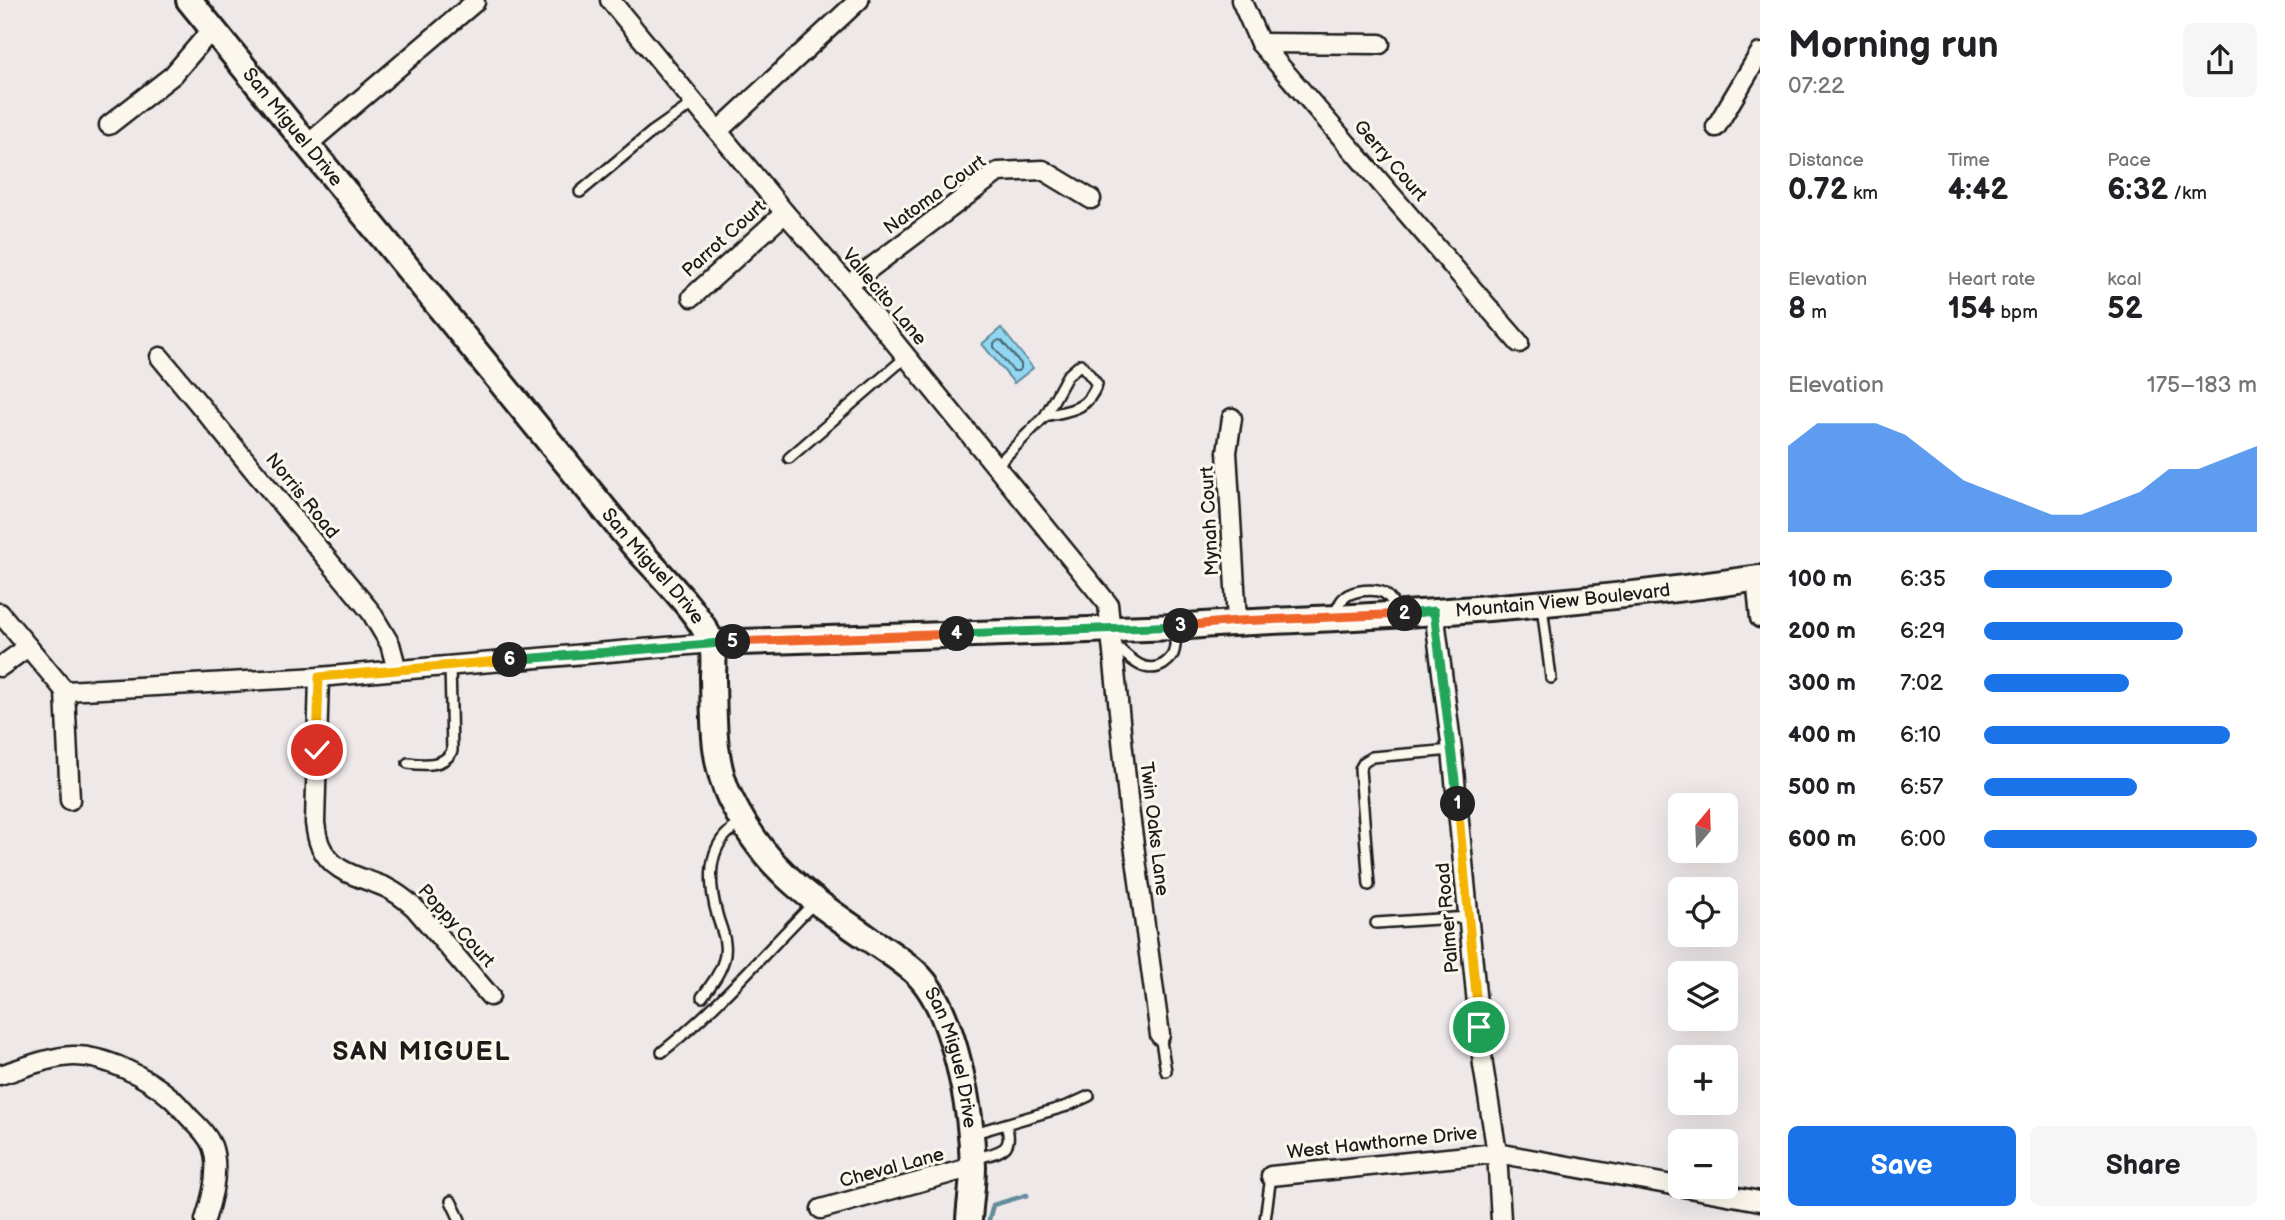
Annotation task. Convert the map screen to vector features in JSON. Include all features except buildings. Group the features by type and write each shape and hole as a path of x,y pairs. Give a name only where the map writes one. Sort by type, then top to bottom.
{"street":[{"name":"San Miguel Drive","path":"189,0 632,543 700,621 712,643 715,747 720,772 760,849 784,876 815,901 916,973 931,990 950,1030 967,1107 973,1163 969,1220"},
{"name":"Vallecito Lane","path":"610,0 785,213 848,285 1108,604 1111,635"},
{"path":"719,131 859,0"},
{"name":"Gerry Court","path":"1241,0 1260,43 1519,343"},
{"path":"307,145 475,2"},
{"path":"109,124 173,75 213,28"},
{"path":"1260,43 1380,44"},
{"path":"1716,127 1760,53"},
{"name":"Natoma Court","path":"848,285 998,172 1043,170 1091,199"},
{"name":"Parrot Court","path":"692,297 785,213"},
{"name":"Norris Road","path":"160,357 371,612 390,644 397,670"},
{"name":"Mynah Court","path":"1232,418 1227,452 1237,621"},
{"path":"1758,578 1760,618"},
{"name":"Mountain View Boulevard","path":"65,691 319,677 712,643 1111,635 1237,621 1334,619 1542,604 1758,578"},
{"name":"Palmer Road","path":"1434,611 1452,750 1483,1065 1497,1153 1501,1220"},
{"path":"0,613 65,691 70,800"},
{"name":"Twin Oaks Lane","path":"1111,635 1129,808 1160,1035"},
{"path":"0,667 28,647"},
{"name":"Poppy Court","path":"319,677 314,823 320,845 339,869 355,878 385,887 414,907 490,996"},
{"path":"0,1075 54,1058 93,1058 115,1065 171,1097 206,1134 213,1148 215,1165 205,1220"},
{"name":"West Hawthorne Drive","path":"1271,1176 1497,1153 1760,1201"},
{"name":"Cheval Lane","path":"821,1209 973,1163"}],"lane":[{"path":"580,192 652,132 695,102"},
{"path":"789,458 906,356"},
{"path":"996,466 1045,416 1067,376 1081,364 1097,384 1091,399 1078,408 1045,416"},
{"path":"1542,604 1551,678"},
{"path":"1111,635 1134,661 1146,668 1156,668 1167,662 1174,653 1176,627"},
{"path":"408,763 426,766 450,757 450,665"},
{"path":"1369,886 1361,765 1372,757 1452,750"},
{"path":"702,997 713,982 725,955 726,939 714,897 712,866 716,852 728,832 744,822"},
{"path":"662,1052 689,1031 815,901"},
{"path":"1376,923 1469,917"},
{"path":"1160,1035 1166,1072"},
{"path":"970,1135 1089,1096"},
{"path":"973,1163 1009,1144 1006,1125"},
{"path":"1265,1220 1271,1176"},
{"path":"451,1201 460,1220"}],"water":[{"path":"1001,328 1033,368 1014,383 982,344"}],"waterway":[{"path":"989,1220 993,1205 1027,1195"}],"district":[{"name":"SAN MIGUEL","path":"422,1052"}],"route":[{"path":"317,750 319,677 712,643 1176,627 1237,621 1334,619 1434,611 1452,750 1479,1027"}]}
